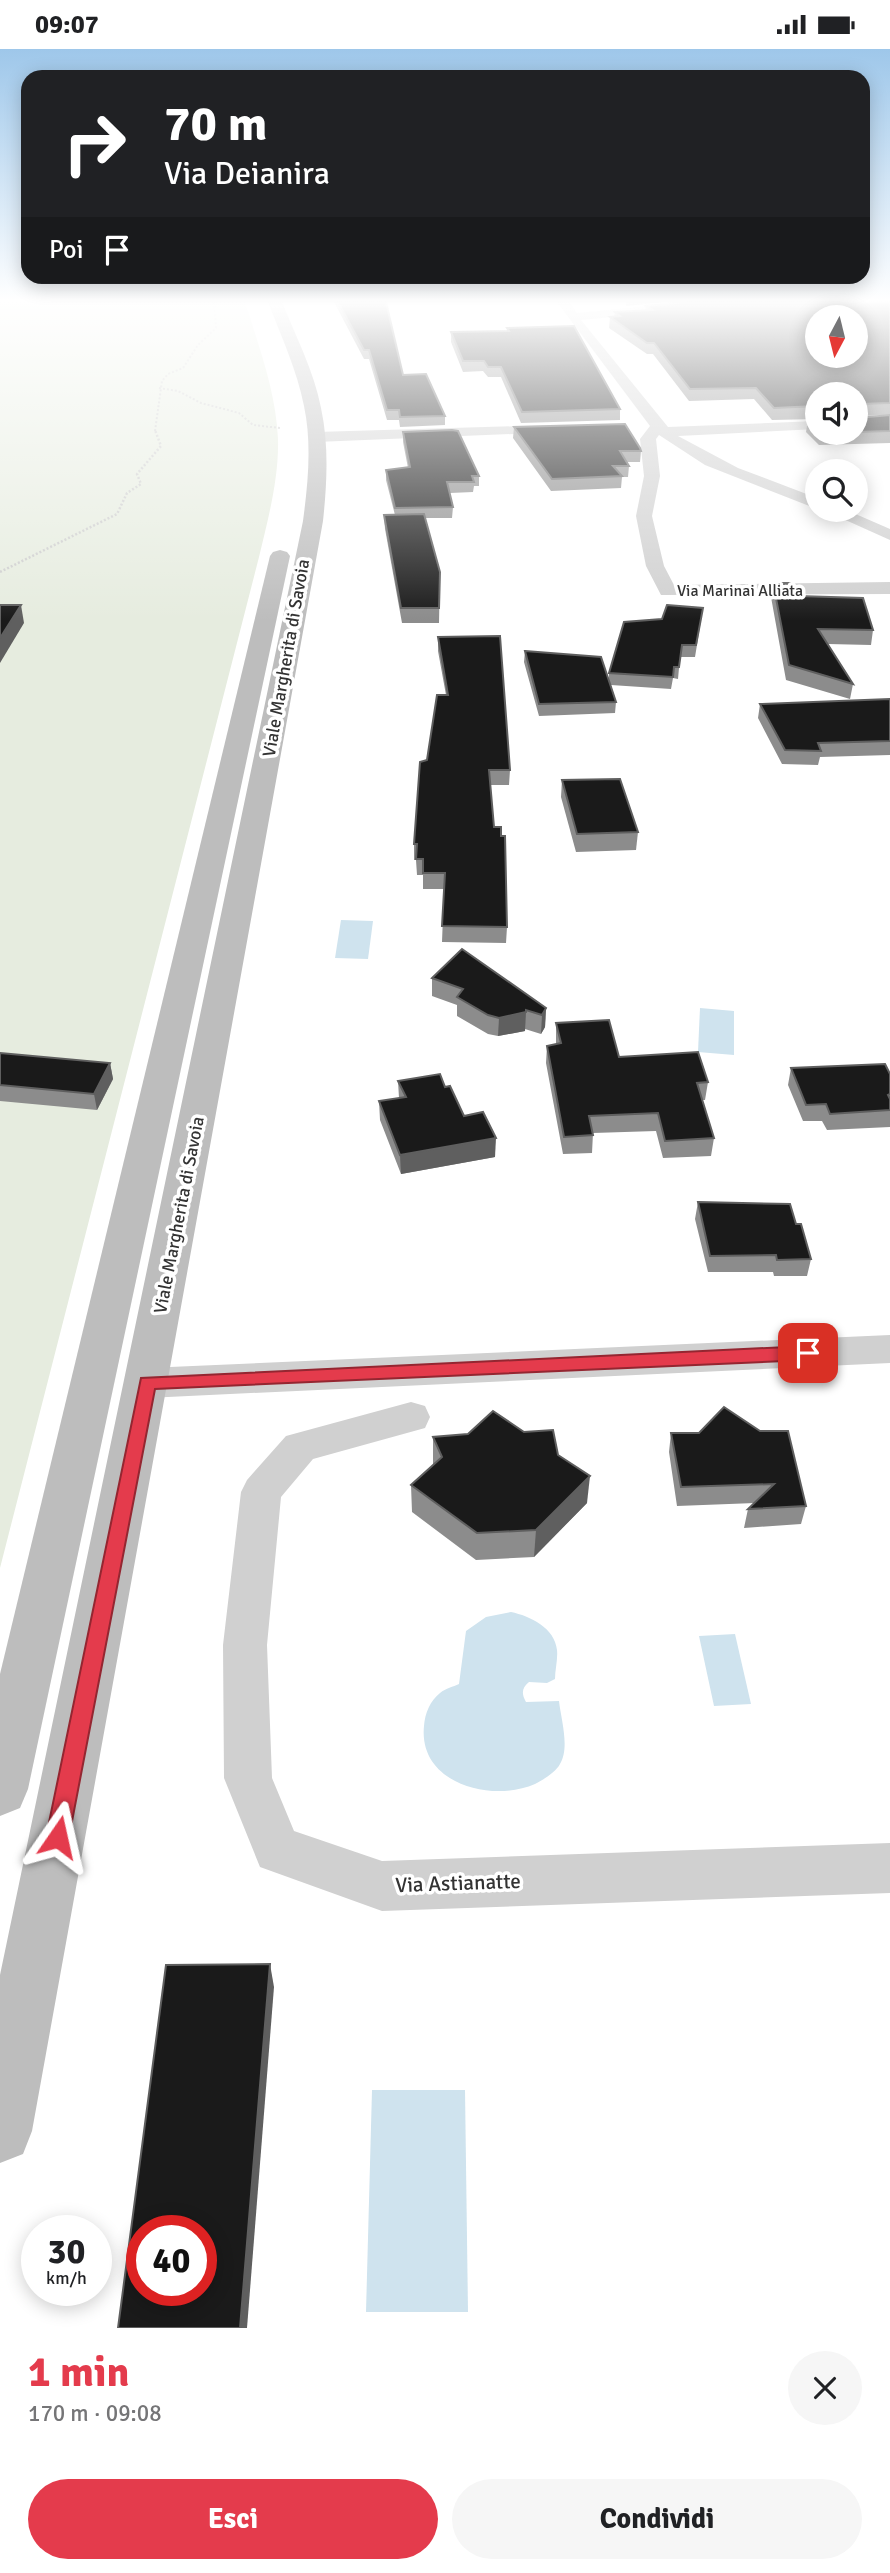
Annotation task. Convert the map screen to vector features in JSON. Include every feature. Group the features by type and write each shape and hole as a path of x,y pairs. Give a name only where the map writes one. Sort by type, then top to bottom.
{"street":[{"name":"Viale Margherita di Savoia","path":"0,1789 294,490 296,437 292,408"},
{"name":"Viale Margherita di Savoia","path":"0,2131 292,632 316,490 317,437 313,408"},
{"path":"640,408 655,428 682,446 805,499"},
{"path":"655,428 805,425"},
{"name":"Via Marinai Alliata","path":"655,428 648,439 652,477 644,516 655,566 668,591 890,588"},
{"path":"317,437 576,429"},
{"path":"860,522 890,535"},
{"path":"147,1383 890,1349"},
{"name":"Via Astianatte","path":"411,1417 300,1447 261,1492 245,1646 248,1778 277,1850 382,1885 890,1868"}],"path":[{"path":"0,572 55,547 117,513 127,493 141,484 137,474 161,446 155,430 157,408"},
{"path":"221,408 239,413 253,425 280,428"}],"shaded area":[{"path":"0,408 274,408 278,439 275,484 259,557 0,1568"}],"water":[{"path":"341,920 373,921 368,959 335,958"},
{"path":"700,1008 734,1011 734,1055 698,1052"},
{"path":"511,1612 540,1624 552,1635 555,1642 555,1679 547,1683 529,1682 523,1693 526,1702 559,1701 564,1733 563,1757 558,1767 535,1784 499,1791 479,1789 461,1784 445,1775 433,1762 425,1746 424,1726 436,1696 459,1684 466,1631 486,1617"},
{"path":"735,1634 751,1704 714,1706 699,1636"},
{"path":"372,2090 465,2090 468,2312 366,2312"}],"building":[{"path":"442,408 445,416 400,417 399,410 387,410"},
{"path":"520,408 620,409 522,412"},
{"path":"890,415 890,431 868,432 868,417"},
{"path":"625,424 641,451 620,451 629,466 613,466 622,476 552,479 514,427"},
{"path":"458,431 479,476 472,476 474,482 447,482 453,507 395,508 386,470 410,467 403,432"},
{"path":"424,514 440,572 439,608 401,608 384,515"},
{"path":"773,583 790,583 798,596 863,598 873,630 818,629 853,684 789,665"},
{"path":"0,605 21,605 0,638"},
{"path":"667,605 703,608 696,645 682,645 679,667 674,667 673,677 609,673 624,622 662,619"},
{"path":"500,636 510,770 489,770 494,827 501,827 501,836 505,836 507,927 442,926 445,873 423,873 423,859 416,859 417,844 414,844 420,762 427,760 437,695 448,695 438,637"},
{"path":"525,651 601,657 616,702 539,704"},
{"path":"890,699 890,741 818,743 821,751 785,750 760,704"},
{"path":"620,779 638,832 577,834 562,780"},
{"path":"462,949 546,1008 542,1015 526,1010 499,1018 488,1015 457,997 463,989 432,978"},
{"path":"609,1020 619,1057 698,1052 708,1082 697,1083 714,1138 665,1141 658,1113 589,1116 593,1135 564,1137 547,1046 561,1043 556,1023"},
{"path":"0,1053 110,1063 94,1094 0,1085"},
{"path":"885,1064 890,1074 890,1110 830,1114 826,1104 806,1105 791,1068"},
{"path":"440,1074 445,1087 450,1086 464,1116 483,1112 496,1138 400,1155 379,1101 406,1097 398,1081"},
{"path":"698,1202 790,1204 796,1224 801,1224 811,1259 777,1260 776,1255 710,1256"},
{"path":"724,1407 760,1431 788,1431 806,1506 748,1509 774,1484 681,1487 671,1433 699,1433"},
{"path":"493,1411 524,1432 553,1430 558,1455 590,1476 536,1530 477,1533 411,1485 442,1457 433,1437 468,1434"},
{"path":"270,1964 240,2328 118,2328 126,2268 126,2306 217,2306 217,2215 133,2215 166,1965"}],"route":[{"path":"58,1837 147,1383 808,1353"}]}
